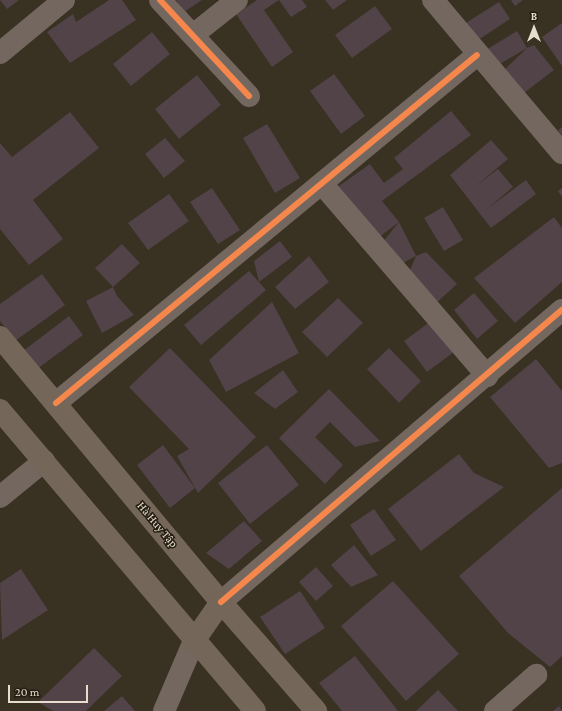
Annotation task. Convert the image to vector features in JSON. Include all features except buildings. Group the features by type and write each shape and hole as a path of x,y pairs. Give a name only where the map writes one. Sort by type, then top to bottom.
{"main road":[{"name":"Hà Huy Tập","path":"0,337 221,602 316,711"},
{"path":"0,410 194,641 255,711"},
{"path":"194,641 221,602"}],"street":[{"path":"0,53 64,0"},
{"path":"160,0 249,96"},
{"path":"193,35 237,0"},
{"path":"433,0 477,55 562,153"},
{"path":"56,403 323,184 477,55"},
{"path":"323,184 487,376"},
{"path":"221,602 487,376 559,320"},
{"path":"0,497 44,461"},
{"path":"164,711 194,641"},
{"path":"495,711 536,675"}],"cycle path":[{"path":"160,0 249,96"},
{"path":"56,403 477,55"},
{"path":"221,602 562,310"}]}
